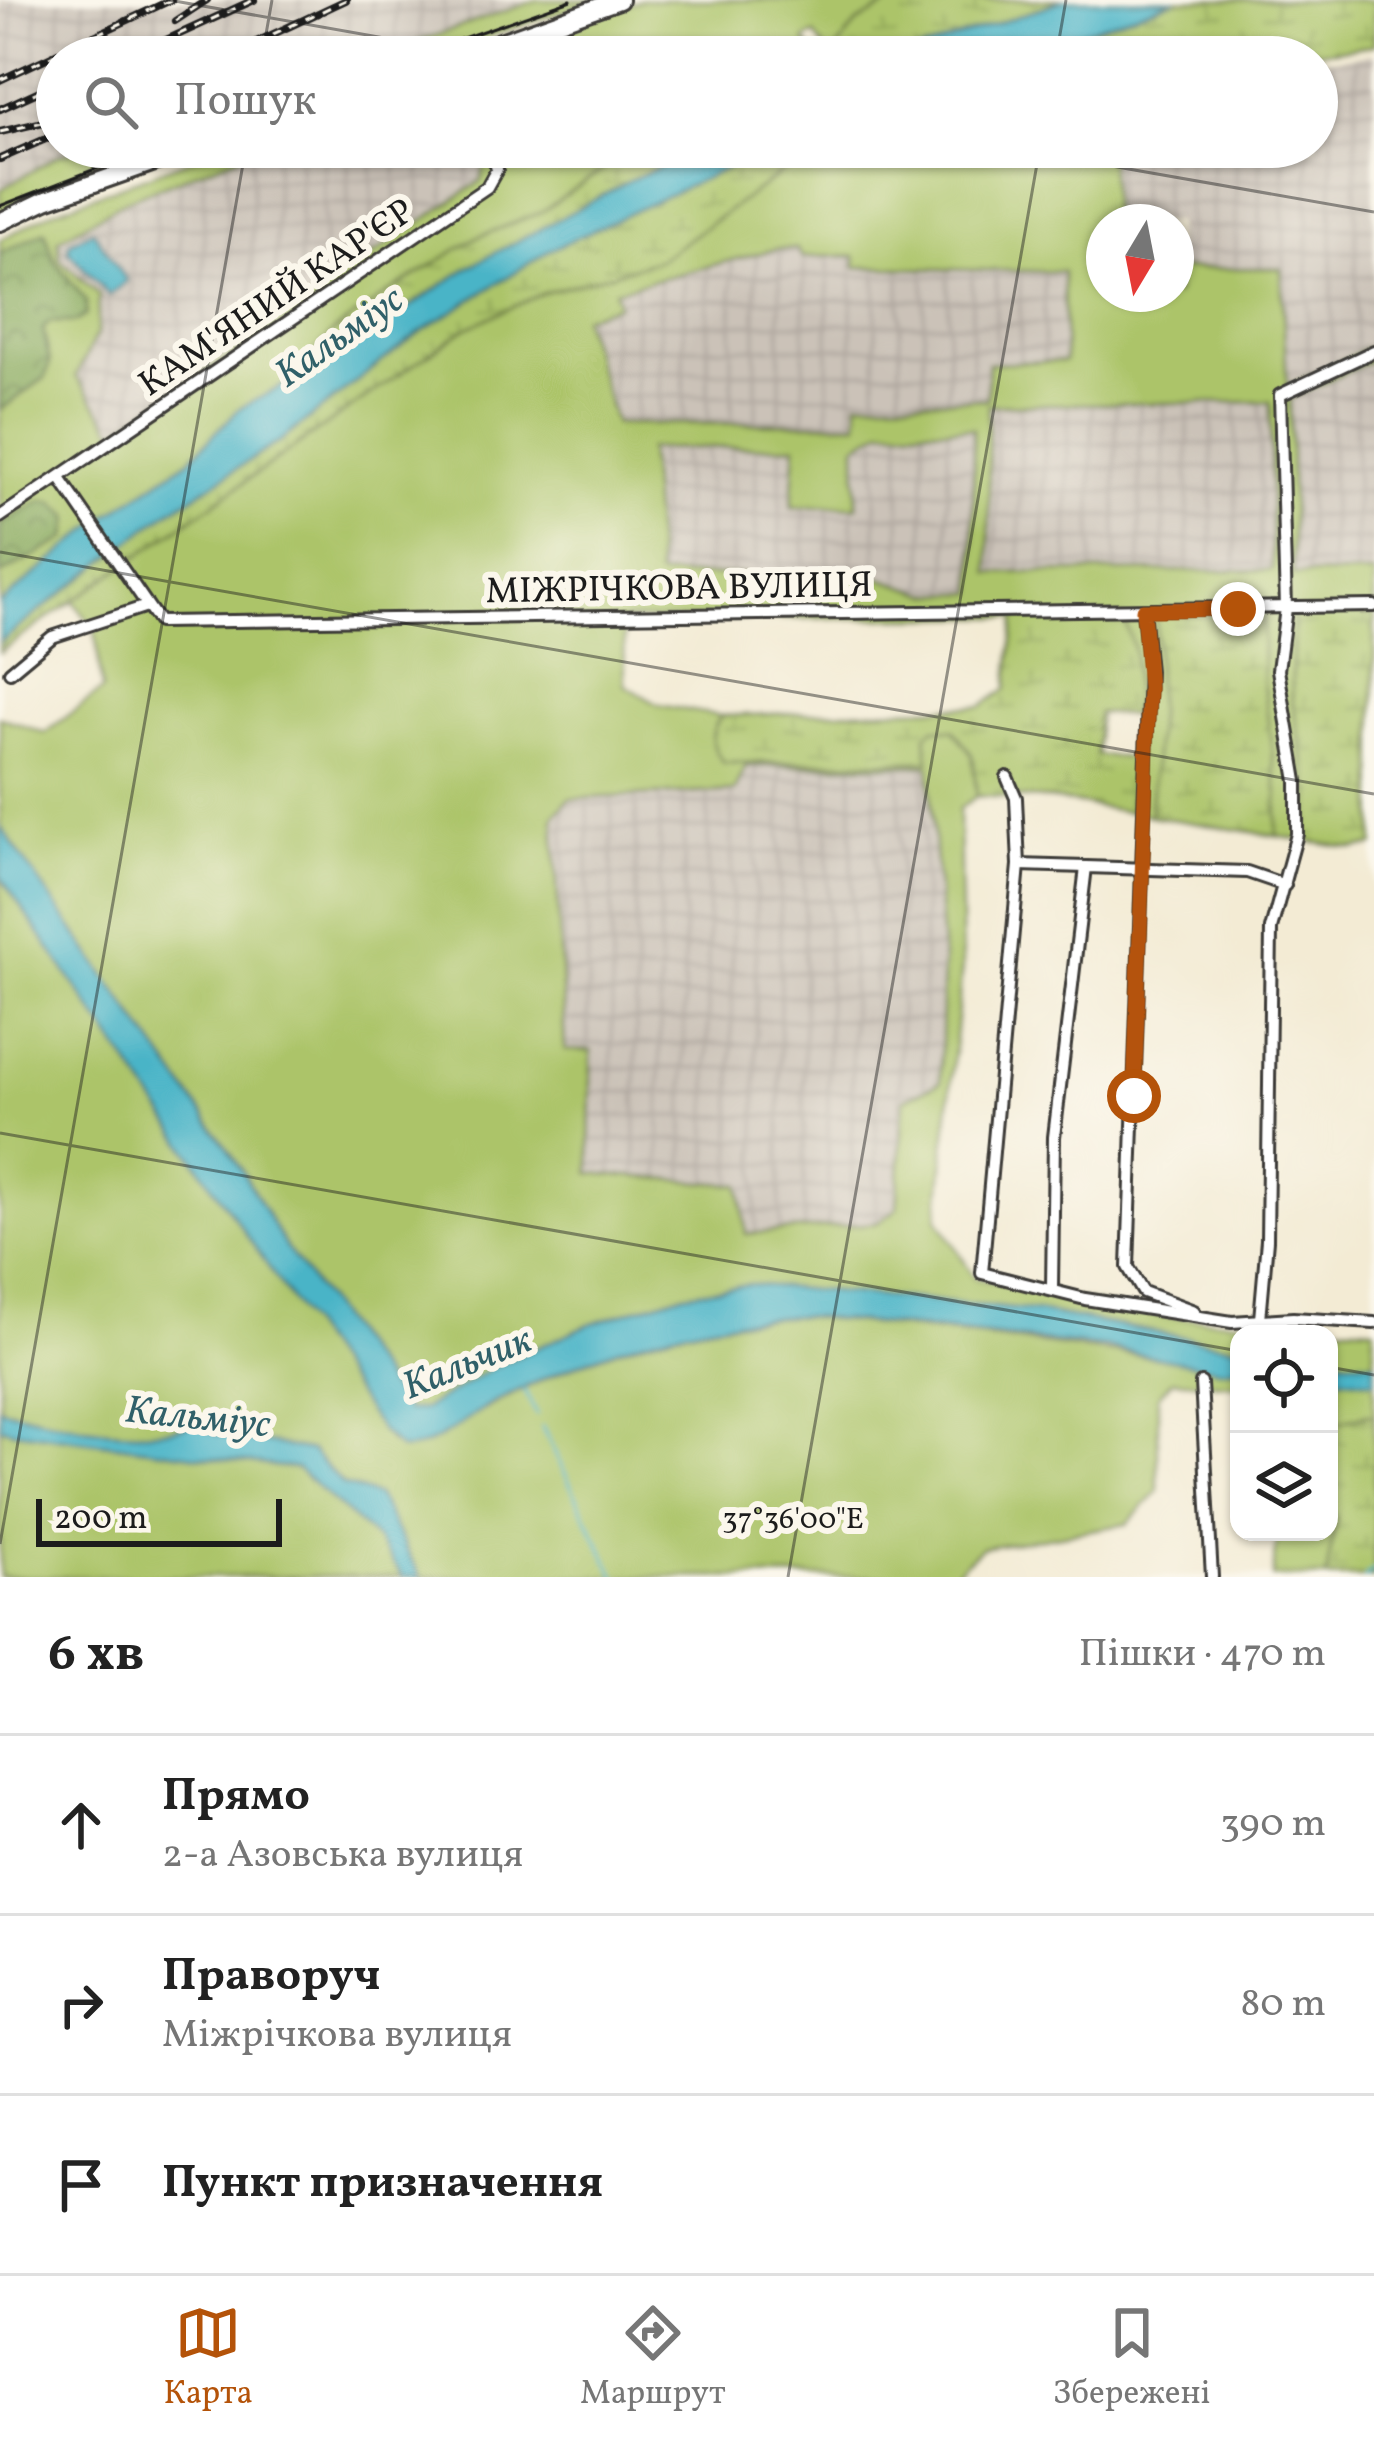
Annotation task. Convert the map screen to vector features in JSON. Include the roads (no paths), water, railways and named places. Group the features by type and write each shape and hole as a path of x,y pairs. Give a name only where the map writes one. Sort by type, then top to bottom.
{"highway":[{"path":"517,36 619,0"},
{"path":"0,222 68,191 135,168"}],"street":[{"name":"КАМ'ЯНИЙ КАР'ЄР","path":"60,478 488,187 496,168"},
{"path":"1260,1319 1267,1240 1271,929 1286,885 1298,814 1278,652 1286,608 1280,395 1374,351"},
{"path":"0,518 60,478 147,607 52,637 10,672"},
{"name":"МІЖРІЧКОВА ВУЛИЦЯ","path":"147,607 158,622 204,625 1374,606"},
{"path":"1143,610 1149,671 1128,1267 1139,1289 1196,1314"},
{"path":"1007,777 1016,798 1019,865 979,1262 986,1276 1094,1301 1240,1323 1260,1319 1374,1323"},
{"path":"1019,865 1247,872 1286,885"},
{"path":"1052,1288 1054,1137 1085,868"},
{"path":"1201,1383 1213,1577"}],"water":[{"path":"1063,0 1176,0 1071,36 963,36"},
{"path":"658,168 727,168 550,250 417,334 283,439 164,515 0,642 0,604 103,519 189,460 239,409 329,362 469,267"},
{"path":"93,230 127,281 109,296 68,251 69,243"},
{"path":"0,826 235,1159 285,1246 407,1411 424,1409 492,1368 590,1324 685,1293 750,1284 1035,1311 1230,1345 1230,1368 1108,1348 803,1316 761,1318 682,1330 608,1352 497,1401 437,1439 400,1449 381,1431 0,876"},
{"path":"1338,1359 1374,1362 1374,1381 1338,1377"},
{"path":"0,1408 124,1431 149,1432 197,1423 216,1434 311,1451 343,1485 377,1496 421,1577 403,1577 377,1540 297,1469 14,1431 0,1427"}],"waterway":[{"path":"524,1390 537,1415"},
{"path":"542,1427 616,1577"},
{"path":"1365,1577 1374,1570"}],"tram line":[{"path":"469,36 571,0"},
{"path":"0,206 98,168"}],"railway":[{"path":"94,36 171,0"},
{"path":"175,21 207,0"},
{"path":"175,36 254,0"},
{"path":"269,36 346,0"},
{"path":"0,80 36,63"},
{"path":"0,109 36,93"},
{"path":"0,132 36,124"},
{"path":"0,159 36,143"}],"water label":[{"name":"Кальміус","path":"338,335"},
{"name":"Кальчик","path":"466,1361"},
{"name":"Кальміус","path":"198,1415"}]}
